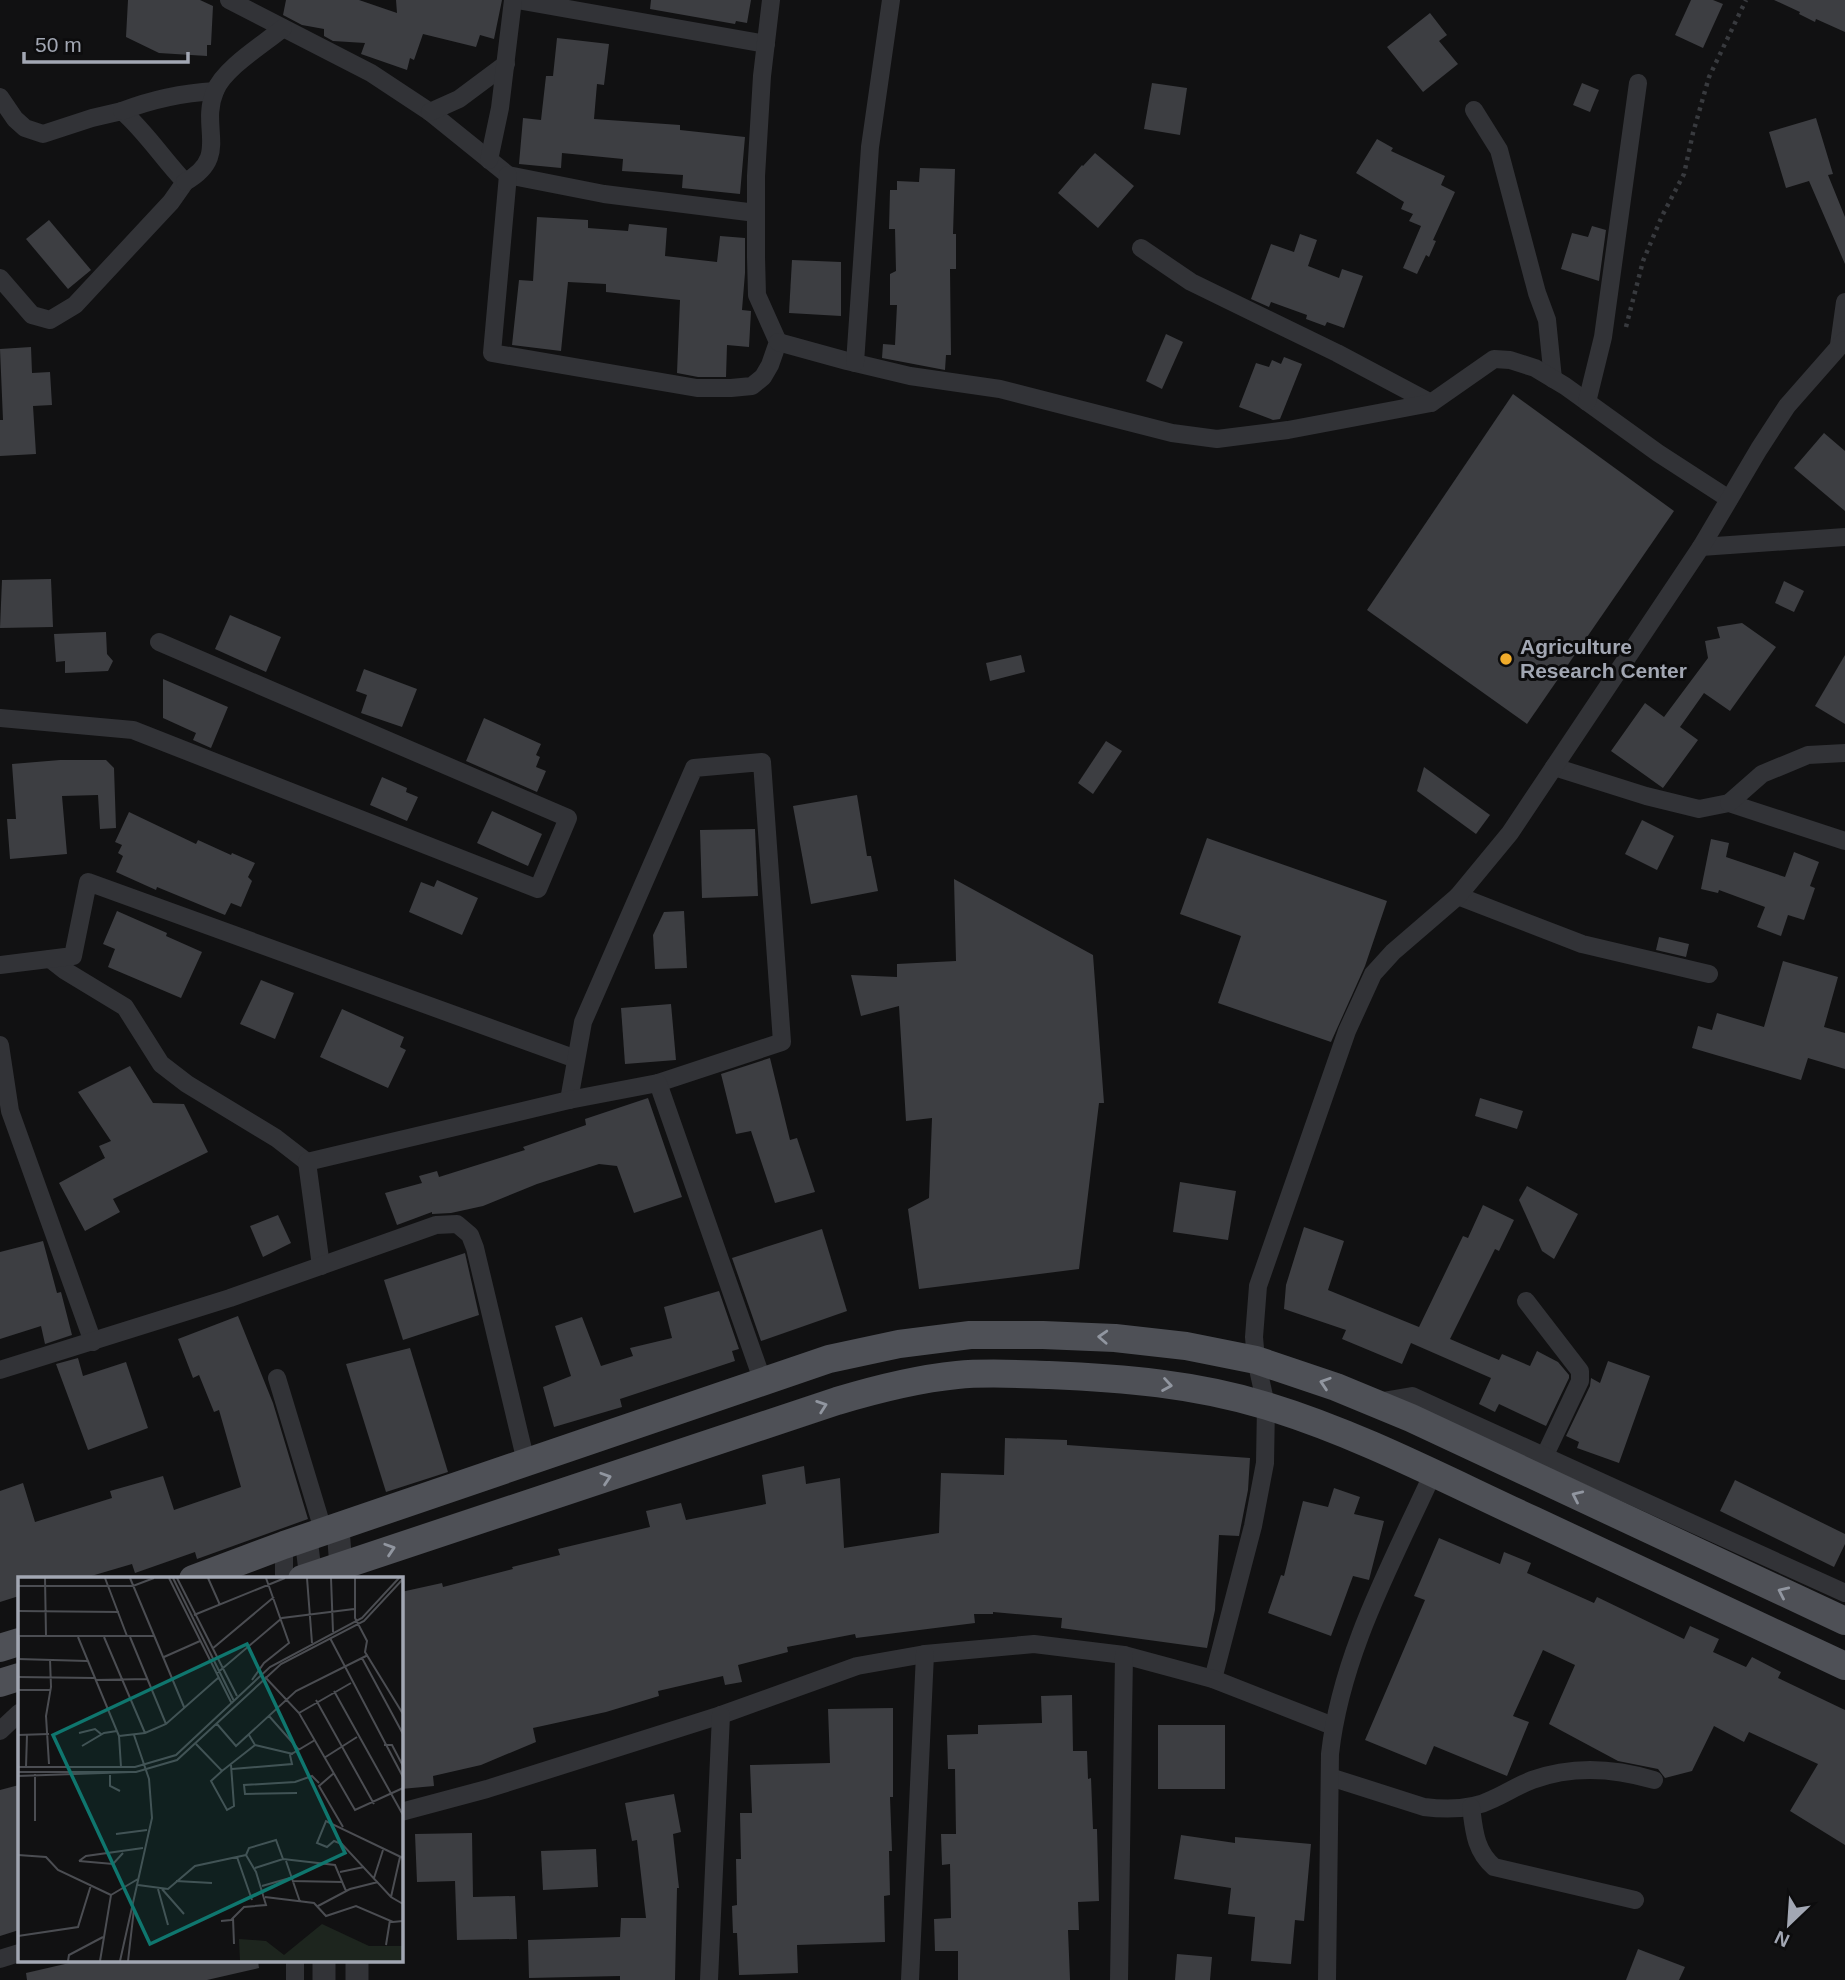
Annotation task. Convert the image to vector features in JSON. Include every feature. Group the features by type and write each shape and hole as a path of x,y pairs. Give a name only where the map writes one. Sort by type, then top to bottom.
{"main road":[{"path":"199,1577 830,1359 900,1344 970,1335 1043,1335 1115,1338 1186,1346 1256,1360 1376,1402 1845,1621"},
{"path":"309,1577 342,1572 837,1401 895,1384 958,1375 1082,1376 1206,1391 1266,1405 1332,1430 1433,1473 1845,1666"},
{"path":"0,1648 18,1642"},
{"path":"0,1683 18,1676"}],"street":[{"path":"229,0 372,73 430,112 508,175 604,194 756,213"},
{"path":"489,160 500,108 515,0 766,44"},
{"path":"508,175 492,353 697,388 752,386 763,377 778,342 757,295 758,139 771,0"},
{"path":"855,363 870,147 891,0"},
{"path":"0,278 32,315 50,320 75,305 171,202 185,182 201,173 211,159 211,109 215,91 224,76 283,28"},
{"path":"430,112 460,99 506,64"},
{"path":"1587,402 1602,337 1638,83"},
{"path":"0,97 25,128 43,134 122,111 155,98 187,92 215,91"},
{"path":"1474,110 1499,150 1537,293 1547,320 1553,379"},
{"path":"122,111 140,127 185,182"},
{"path":"1141,248 1191,282 1337,353 1431,403"},
{"path":"1213,1679 1252,1526 1262,1475 1266,1405 1256,1360 1254,1311 1258,1286 1347,1031 1373,974 1393,952 1458,896 1510,833 1701,547 1787,406 1842,343 1845,302"},
{"path":"778,342 910,376 1000,389 1172,433 1217,439 1288,430 1431,403 1494,359 1510,360 1553,379 1729,499"},
{"path":"1701,547 1845,537"},
{"path":"0,718 132,730 538,889 568,818 159,642"},
{"path":"1729,803 1762,774 1808,755 1845,753"},
{"path":"307,1162 569,1100 658,1083 782,1042 762,762 694,768 583,1022 569,1100"},
{"path":"1554,767 1646,796 1699,809 1729,803 1845,841"},
{"path":"0,965 74,956 88,882 576,1059"},
{"path":"1458,896 1582,944 1709,974"},
{"path":"50,959 125,1007 162,1064 187,1084 276,1138 307,1162 321,1266"},
{"path":"0,1045 10,1111 93,1342"},
{"path":"658,1083 763,1382"},
{"path":"0,1370 229,1298 436,1225 457,1224 470,1235 526,1462"},
{"path":"1526,1301 1580,1371 1580,1381 1545,1455"},
{"path":"277,1378 313,1536 342,1572"},
{"path":"1376,1402 1412,1396 1845,1593"},
{"path":"1327,1980 1333,1726 1348,1669 1364,1625 1433,1473"},
{"path":"302,1577 313,1536"},
{"path":"402,1812 487,1789 721,1715 857,1666 925,1654 1034,1644 1124,1655 1213,1679 1333,1726"},
{"path":"909,1980 925,1654"},
{"path":"1119,1980 1124,1655"},
{"path":"0,1731 18,1714"},
{"path":"709,1980 721,1715"},
{"path":"1330,1777 1424,1807 1440,1809 1471,1807 1554,1773 1578,1770 1617,1771 1654,1780"},
{"path":"1471,1807 1478,1847 1494,1867 1635,1900"},
{"path":"0,1959 18,1953"},
{"path":"295,1962 295,1980"},
{"path":"324,1962 324,1980"},
{"path":"357,1962 357,1980"}],"path":[{"path":"1625,330 1643,261 1684,174 1709,77 1746,0"}],"building":[{"path":"128,0 200,0 213,6 211,45 207,45 207,56 159,53 126,37"},
{"path":"286,0 359,0 397,13 396,0 502,0 494,39 480,35 476,47 423,34 414,60 410,58 407,70 361,54 365,43 333,41 324,36 324,29 302,25 283,15"},
{"path":"651,0 751,0 747,23 736,21 735,24 650,9"},
{"path":"1691,0 1713,0 1723,4 1703,48 1675,35"},
{"path":"1774,0 1845,0 1845,32 1816,19 1815,22"},
{"path":"1430,13 1447,35 1439,41 1458,64 1423,92 1387,47"},
{"path":"557,38 609,44 604,85 597,84 594,119 680,125 680,130 745,137 740,194 682,188 683,175 622,171 623,159 562,153 561,168 519,164 523,118 541,120 546,76 553,76"},
{"path":"1152,83 1187,88 1180,135 1144,129"},
{"path":"1582,83 1599,90 1590,112 1573,105"},
{"path":"1816,118 1833,174 1828,175 1845,217 1845,264 1809,181 1786,188 1769,132"},
{"path":"1377,139 1393,148 1391,151 1445,176 1441,185 1455,192 1433,240 1436,241 1429,257 1426,255 1417,274 1403,268 1421,226 1409,221 1413,214 1401,209 1404,202 1356,173"},
{"path":"1095,153 1134,186 1098,228 1058,193"},
{"path":"920,168 955,169 953,234 956,234 956,269 950,269 951,355 946,355 945,370 882,358 883,344 895,345 897,305 890,305 890,274 896,271 895,229 889,229 890,190 897,190 897,181 919,182"},
{"path":"537,217 588,220 588,228 628,231 629,224 667,228 665,256 717,262 720,236 745,238 742,310 751,311 749,347 727,345 726,377 698,377 677,373 680,300 606,292 606,284 568,282 561,351 512,345 519,280 533,281"},
{"path":"49,220 91,270 68,289 26,239"},
{"path":"1592,226 1606,230 1599,281 1561,269 1572,233 1588,237"},
{"path":"1300,234 1317,240 1308,266 1339,278 1342,269 1363,276 1344,328 1327,322 1325,326 1306,319 1307,315 1271,302 1269,307 1251,299 1271,244 1294,252"},
{"path":"792,260 841,262 841,316 789,313"},
{"path":"1166,334 1183,342 1162,389 1146,381"},
{"path":"31,347 32,373 50,372 52,405 33,406 36,454 0,456 0,420 3,420 0,349"},
{"path":"1284,357 1302,364 1280,419 1273,420 1239,407 1256,363 1269,367 1272,360 1281,364"},
{"path":"1513,394 1674,511 1527,724 1367,610"},
{"path":"1824,433 1845,451 1845,511 1794,468"},
{"path":"51,579 53,627 0,628 2,580"},
{"path":"1784,581 1804,591 1794,612 1775,603"},
{"path":"230,615 281,637 266,672 215,649"},
{"path":"1742,623 1776,647 1730,711 1704,693 1680,727 1698,740 1663,788 1611,751 1645,703 1664,717 1708,658 1705,641 1720,638 1717,627"},
{"path":"106,632 107,654 113,661 108,671 65,673 65,661 56,662 54,634"},
{"path":"1021,655 1025,672 990,681 986,663"},
{"path":"1845,655 1845,724 1815,706"},
{"path":"364,669 417,689 402,727 361,713 367,695 356,691"},
{"path":"163,679 228,707 211,748 193,740 196,733 163,718"},
{"path":"484,718 541,744 536,755 540,757 536,767 546,771 537,792 466,761"},
{"path":"1106,741 1122,751 1093,794 1078,783"},
{"path":"106,760 114,768 116,828 100,829 98,795 62,796 67,854 10,859 7,819 16,819 12,764"},
{"path":"1424,767 1490,815 1476,834 1417,791"},
{"path":"382,777 407,788 406,792 418,797 407,821 370,805"},
{"path":"857,795 867,856 871,856 878,891 811,904 793,806"},
{"path":"492,811 542,834 528,866 477,843"},
{"path":"129,812 196,844 198,840 255,863 248,877 252,881 241,907 231,903 225,915 116,872 123,856 118,853 122,845 115,842"},
{"path":"1642,820 1674,836 1657,870 1625,854"},
{"path":"755,829 758,896 702,898 700,830"},
{"path":"1207,838 1387,901 1365,966 1331,1042 1218,1003 1241,936 1180,914"},
{"path":"1711,839 1729,843 1726,857 1785,877 1794,852 1819,862 1810,886 1815,888 1804,920 1788,915 1781,936 1757,927 1765,907 1719,890 1718,893 1701,889"},
{"path":"954,879 1093,955 1104,1103 1099,1103 1079,1269 919,1289 908,1209 929,1198 932,1118 906,1121 899,1006 861,1016 851,975 897,977 897,964 956,961"},
{"path":"437,880 478,898 462,935 409,912 421,882 434,887"},
{"path":"117,911 202,952 181,998 108,967 115,949 103,944"},
{"path":"684,911 687,968 655,969 653,935 664,912"},
{"path":"1659,937 1689,944 1686,957 1656,950"},
{"path":"1783,961 1838,977 1824,1027 1845,1033 1845,1069 1808,1058 1801,1080 1692,1048 1698,1026 1712,1030 1717,1013 1764,1027"},
{"path":"261,980 294,993 275,1039 240,1024"},
{"path":"671,1004 676,1060 625,1064 621,1008"},
{"path":"342,1009 404,1037 400,1047 406,1050 388,1088 320,1057"},
{"path":"770,1058 790,1140 797,1138 815,1192 775,1203 751,1131 736,1134 721,1074"},
{"path":"130,1066 153,1103 184,1104 208,1152 113,1199 120,1212 85,1231 59,1183 105,1158 99,1146 111,1141 78,1092"},
{"path":"648,1098 682,1197 634,1213 617,1166 599,1164 537,1184 483,1206 451,1213 432,1212 397,1225 385,1193 422,1183 419,1176 437,1171 439,1177 525,1150 523,1147 586,1125 585,1119"},
{"path":"1480,1098 1523,1111 1517,1129 1475,1116"},
{"path":"1180,1182 1236,1191 1228,1240 1173,1232"},
{"path":"1527,1186 1578,1214 1554,1259 1542,1251 1519,1200"},
{"path":"1483,1205 1514,1220 1499,1251 1495,1249 1450,1339 1499,1360 1502,1354 1530,1366 1537,1351 1558,1362 1569,1378 1546,1426 1499,1404 1495,1412 1479,1404 1491,1378 1411,1343 1402,1364 1342,1339 1346,1330 1284,1309 1286,1285 1304,1227 1344,1241 1328,1290 1419,1327 1463,1236 1468,1238"},
{"path":"278,1215 291,1243 263,1257 250,1226"},
{"path":"822,1229 847,1311 761,1341 732,1258"},
{"path":"43,1241 57,1293 61,1292 72,1335 45,1344 41,1326 0,1339 0,1252"},
{"path":"465,1253 479,1315 403,1340 384,1280"},
{"path":"719,1291 739,1349 732,1351 735,1361 620,1399 622,1407 554,1427 543,1387 571,1376 555,1326 582,1317 601,1366 633,1356 630,1348 672,1338 664,1307"},
{"path":"238,1316 273,1403 308,1519 197,1559 195,1552 135,1573 132,1564 88,1577 18,1577 18,1596 0,1602 0,1491 23,1483 35,1522 112,1498 110,1491 163,1476 174,1510 241,1487 219,1410 214,1412 199,1375 193,1378 178,1339"},
{"path":"410,1348 448,1472 386,1492 346,1364"},
{"path":"78,1358 83,1376 126,1362 148,1428 88,1450 56,1364"},
{"path":"1608,1361 1650,1376 1619,1463 1577,1448 1579,1442 1566,1436 1590,1386 1591,1378 1600,1383"},
{"path":"1005,1438 1067,1440 1067,1445 1250,1458 1248,1490 1239,1536 1219,1535 1215,1610 1207,1648 1061,1628 1062,1618 993,1612 974,1614 975,1623 856,1638 855,1634 787,1647 788,1652 738,1665 742,1682 725,1685 723,1676 658,1691 659,1696 606,1712 533,1728 536,1742 481,1765 433,1776 434,1786 402,1789 402,1592 442,1583 443,1587 513,1569 512,1567 560,1555 558,1549 650,1527 646,1511 681,1503 686,1520 766,1504 762,1475 804,1466 806,1484 840,1478 844,1548 939,1533 941,1473 1004,1475"},
{"path":"1735,1480 1845,1534 1845,1544 1834,1567 1720,1511"},
{"path":"1334,1488 1360,1497 1354,1514 1384,1521 1369,1580 1353,1576 1331,1636 1268,1613 1281,1575 1284,1576 1303,1501 1328,1507"},
{"path":"1439,1538 1500,1564 1504,1552 1531,1563 1527,1573 1594,1603 1597,1597 1684,1639 1690,1626 1719,1639 1713,1652 1746,1667 1752,1657 1781,1672 1778,1678 1845,1710 1845,1845 1790,1811 1818,1764 1749,1732 1744,1742 1714,1726 1692,1771 1665,1778 1658,1769 1618,1761 1549,1724 1575,1665 1543,1650 1513,1716 1529,1722 1507,1776 1434,1746 1426,1765 1365,1740 1425,1600 1414,1596"},
{"path":"1072,1695 1073,1751 1087,1751 1088,1779 1091,1778 1093,1829 1097,1829 1099,1901 1078,1902 1079,1930 1068,1930 1070,1980 958,1980 958,1951 935,1951 934,1919 951,1918 950,1864 942,1865 941,1834 956,1834 955,1769 948,1769 947,1735 978,1734 978,1725 1042,1723 1041,1696"},
{"path":"893,1708 893,1797 890,1797 892,1851 889,1851 890,1895 884,1896 885,1942 797,1945 798,1973 739,1975 737,1933 733,1933 732,1906 737,1905 736,1859 741,1859 740,1813 752,1813 750,1765 830,1763 828,1709"},
{"path":"1158,1725 1225,1725 1225,1789 1158,1789"},
{"path":"18,1785 18,1930 0,1936 0,1790"},
{"path":"674,1794 681,1832 673,1834 679,1888 675,1980 620,1980 620,1976 529,1978 528,1940 620,1937 621,1918 646,1918 637,1840 632,1841 625,1803"},
{"path":"472,1833 473,1897 515,1896 517,1939 457,1940 455,1881 417,1882 415,1834"},
{"path":"1181,1835 1235,1843 1235,1837 1311,1844 1304,1921 1295,1920 1291,1964 1251,1961 1255,1917 1228,1914 1231,1888 1174,1879"},
{"path":"596,1849 598,1887 543,1890 541,1851"},
{"path":"1638,1949 1685,1967 1679,1980 1626,1980"},
{"path":"1177,1954 1212,1957 1210,1980 1175,1980"},
{"path":"74,1962 258,1962 259,1968 207,1980 27,1980 26,1973"}],"place":[{"name":"Agriculture Research Center","path":"1506,659"}]}
